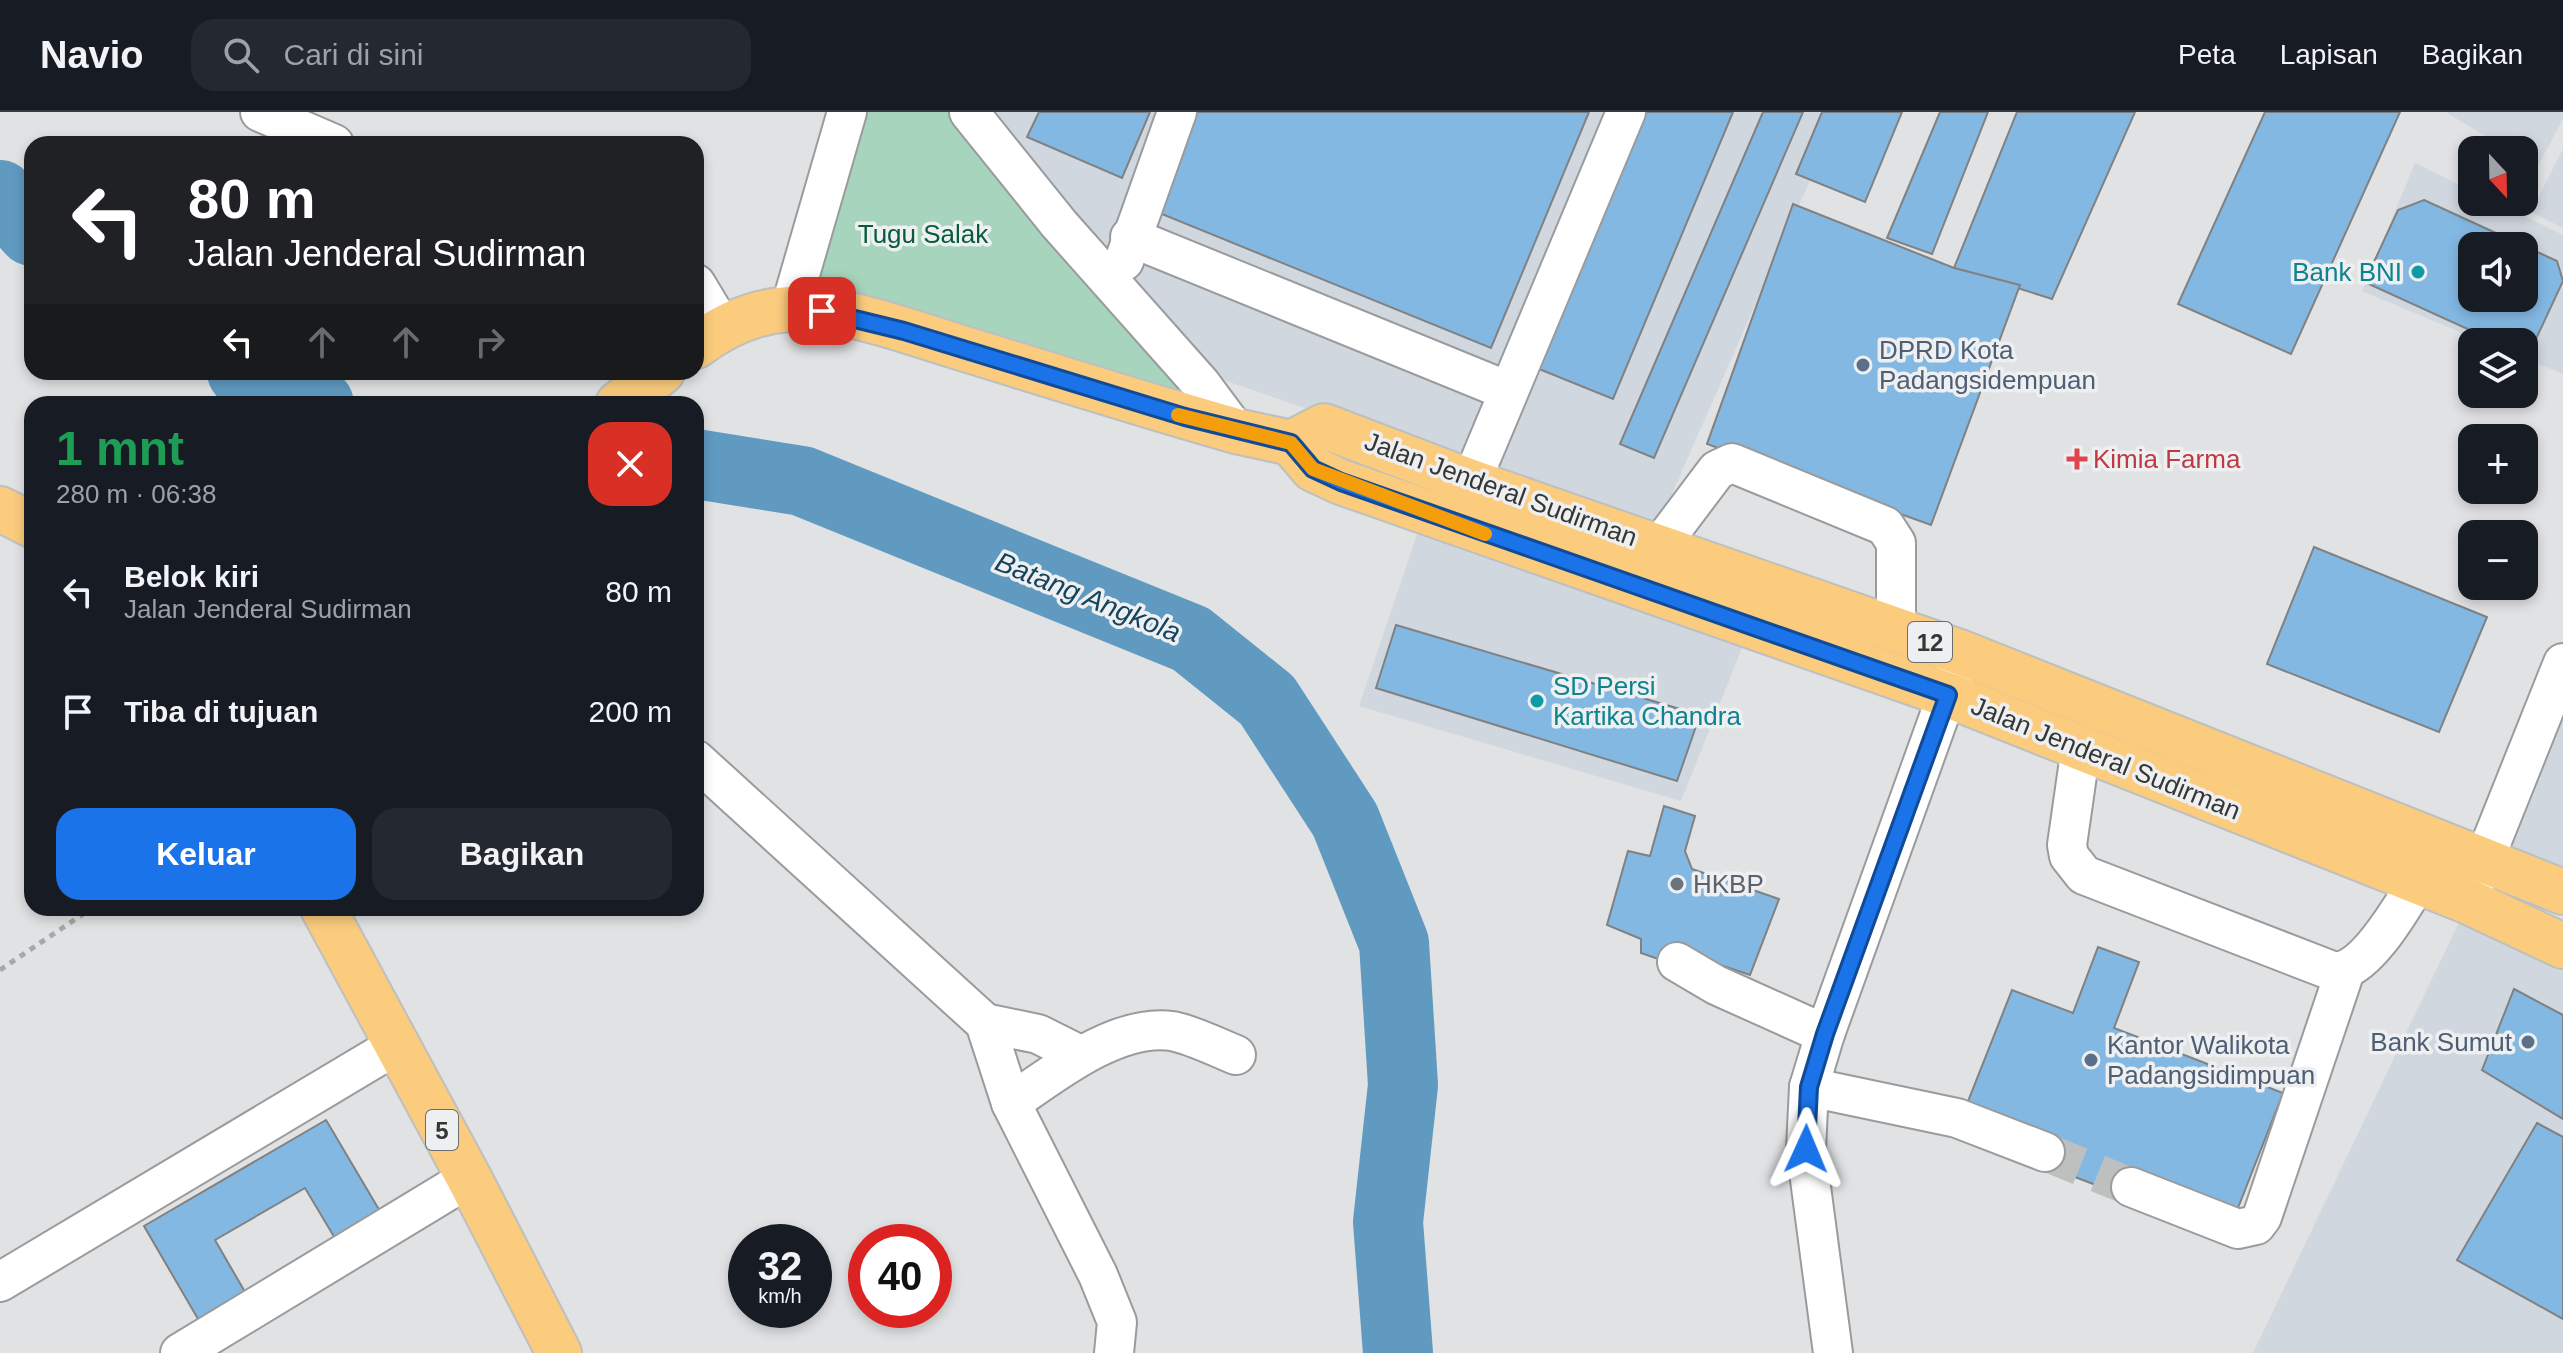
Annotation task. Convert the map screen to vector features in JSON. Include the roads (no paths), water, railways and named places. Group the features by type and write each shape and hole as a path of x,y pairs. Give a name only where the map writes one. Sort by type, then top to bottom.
{"highway":[{"path":"709,337 767,312 790,309 822,311 904,331 1236,431 1291,443"},
{"path":"629,396 651,380"},
{"name":"Jalan Jenderal Sudirman","path":"2563,892 1962,653 1471,482 1324,426 1291,443 1313,469 1341,482 1948,695 2418,881 2563,946"},
{"path":"0,509 24,521"},
{"name":"5","path":"327,916 469,1178 559,1353"}],"street":[{"path":"260,112 316,136"},
{"path":"790,309 847,112"},
{"path":"969,112 1117,290 1201,384 1236,431"},
{"path":"1117,290 1130,237 1177,112"},
{"path":"1471,482 1626,112"},
{"path":"1130,237 1508,391"},
{"path":"704,317 709,337"},
{"path":"1659,547 1717,470 1732,463 1885,526 1896,543 1896,629"},
{"path":"1833,1353 1806,1149 1809,1087 1825,1034 1962,653"},
{"path":"2467,901 2563,663"},
{"path":"2081,747 2067,845 2069,856 2084,875 2335,972 2345,971 2363,959 2418,881"},
{"path":"704,767 985,1023 1011,1103 1098,1275 1117,1322 1114,1353"},
{"path":"1677,962 1716,985 1825,1034"},
{"path":"2131,1187 2238,1229 2256,1225 2262,1217 2345,971"},
{"path":"985,1023 1038,1034 1080,1055"},
{"path":"1011,1103 1080,1055 1126,1037 1171,1031 1236,1055"},
{"path":"0,1282 395,1046"},
{"path":"1809,1087 1957,1118 2045,1152"},
{"path":"180,1353 469,1178"}],"waterway":[{"name":"Batang Angkola","path":"0,195 24,222"},
{"name":"Batang Angkola","path":"261,380 300,396"},
{"name":"Batang Angkola","path":"704,465 802,481 1191,639 1267,700 1345,820 1394,943 1403,1085 1388,1222 1398,1353"}],"tunnel":[{"path":"2045,1152 2131,1187"}],"place":[{"name":"Bank BNI","path":"2418,272"},
{"name":"DPRD Kota Padangsidempuan","path":"1863,365"},
{"name":"Kimia Farma","path":"2077,459"},
{"name":"SD Persi Kartika Chandra","path":"1537,701"},
{"name":"HKBP","path":"1677,884"},
{"name":"Bank Sumut","path":"2528,1042"},
{"name":"Kantor Walikota Padangsidimpuan","path":"2091,1060"}],"park label":[{"name":"Tugu Salak","path":"923,234"}]}
